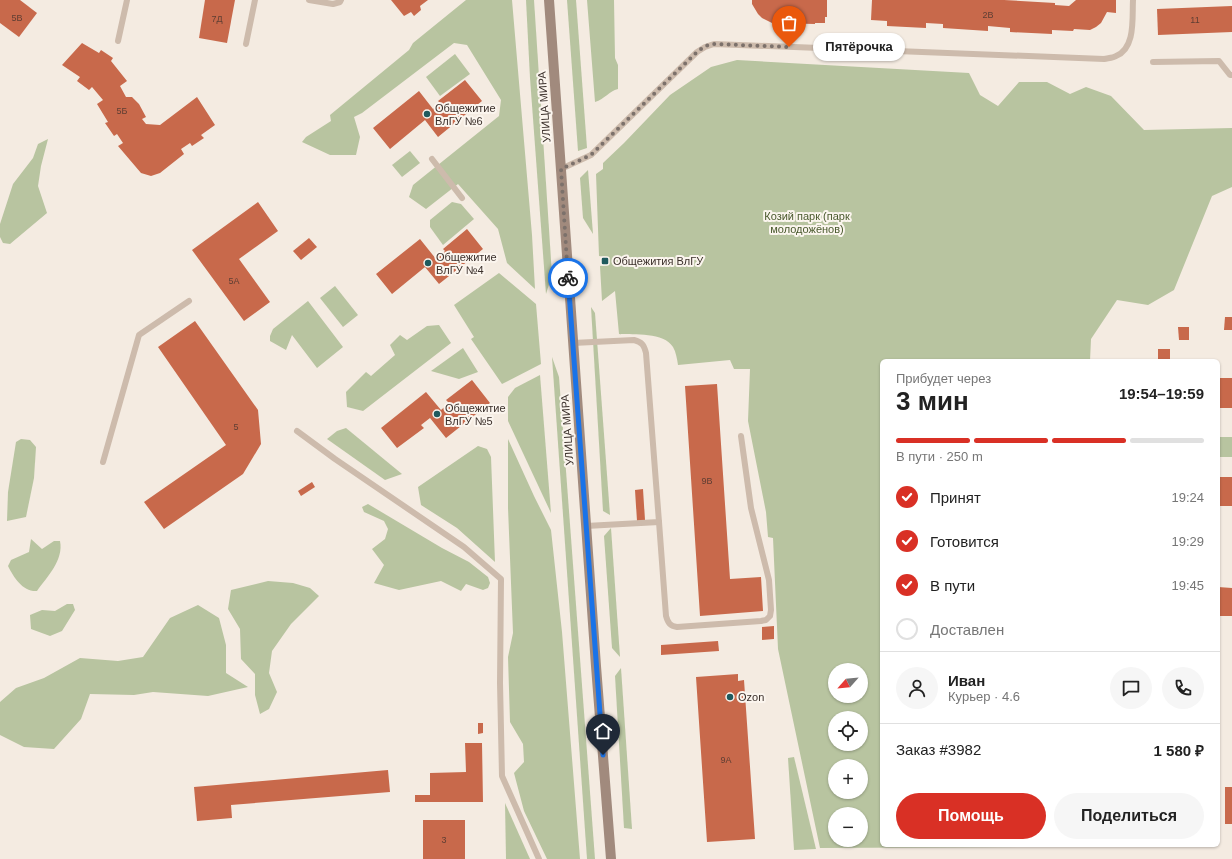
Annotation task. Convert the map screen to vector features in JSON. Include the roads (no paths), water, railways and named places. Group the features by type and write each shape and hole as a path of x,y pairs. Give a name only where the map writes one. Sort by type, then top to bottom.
{"main road":[{"name":"УЛИЦА МИРА","path":"549,0 611,859"}],"lane":[{"path":"118,41 127,0"},
{"path":"246,44 255,0"},
{"path":"309,0 333,4 340,2 341,0"},
{"path":"561,169 591,155 705,46 714,44 1104,59 1117,56 1126,49 1131,36 1133,0"},
{"path":"1153,62 1219,61 1230,75 1232,75"},
{"path":"432,159 462,198"},
{"path":"103,462 139,335 189,301"},
{"path":"573,343 634,340 640,342 644,346 646,352 666,616 668,623 671,626 677,627 761,621 766,620 770,616 769,580 751,508 741,436"},
{"path":"297,431 335,459 464,547 500,578 502,776 539,859"},
{"path":"586,526 659,522"}],"place":[{"name":"Пятёрочка","path":"789,47"},
{"name":"Общежитие ВлГУ №6","path":"427,114"},
{"name":"Общежития ВлГУ","path":"605,261"},
{"name":"Общежитие ВлГУ №4","path":"428,263"},
{"name":"Общежитие ВлГУ №5","path":"437,414"},
{"name":"Ozon","path":"730,697"}],"park label":[{"name":"Козий парк (парк молодожёнов)","path":"807,222"}]}
